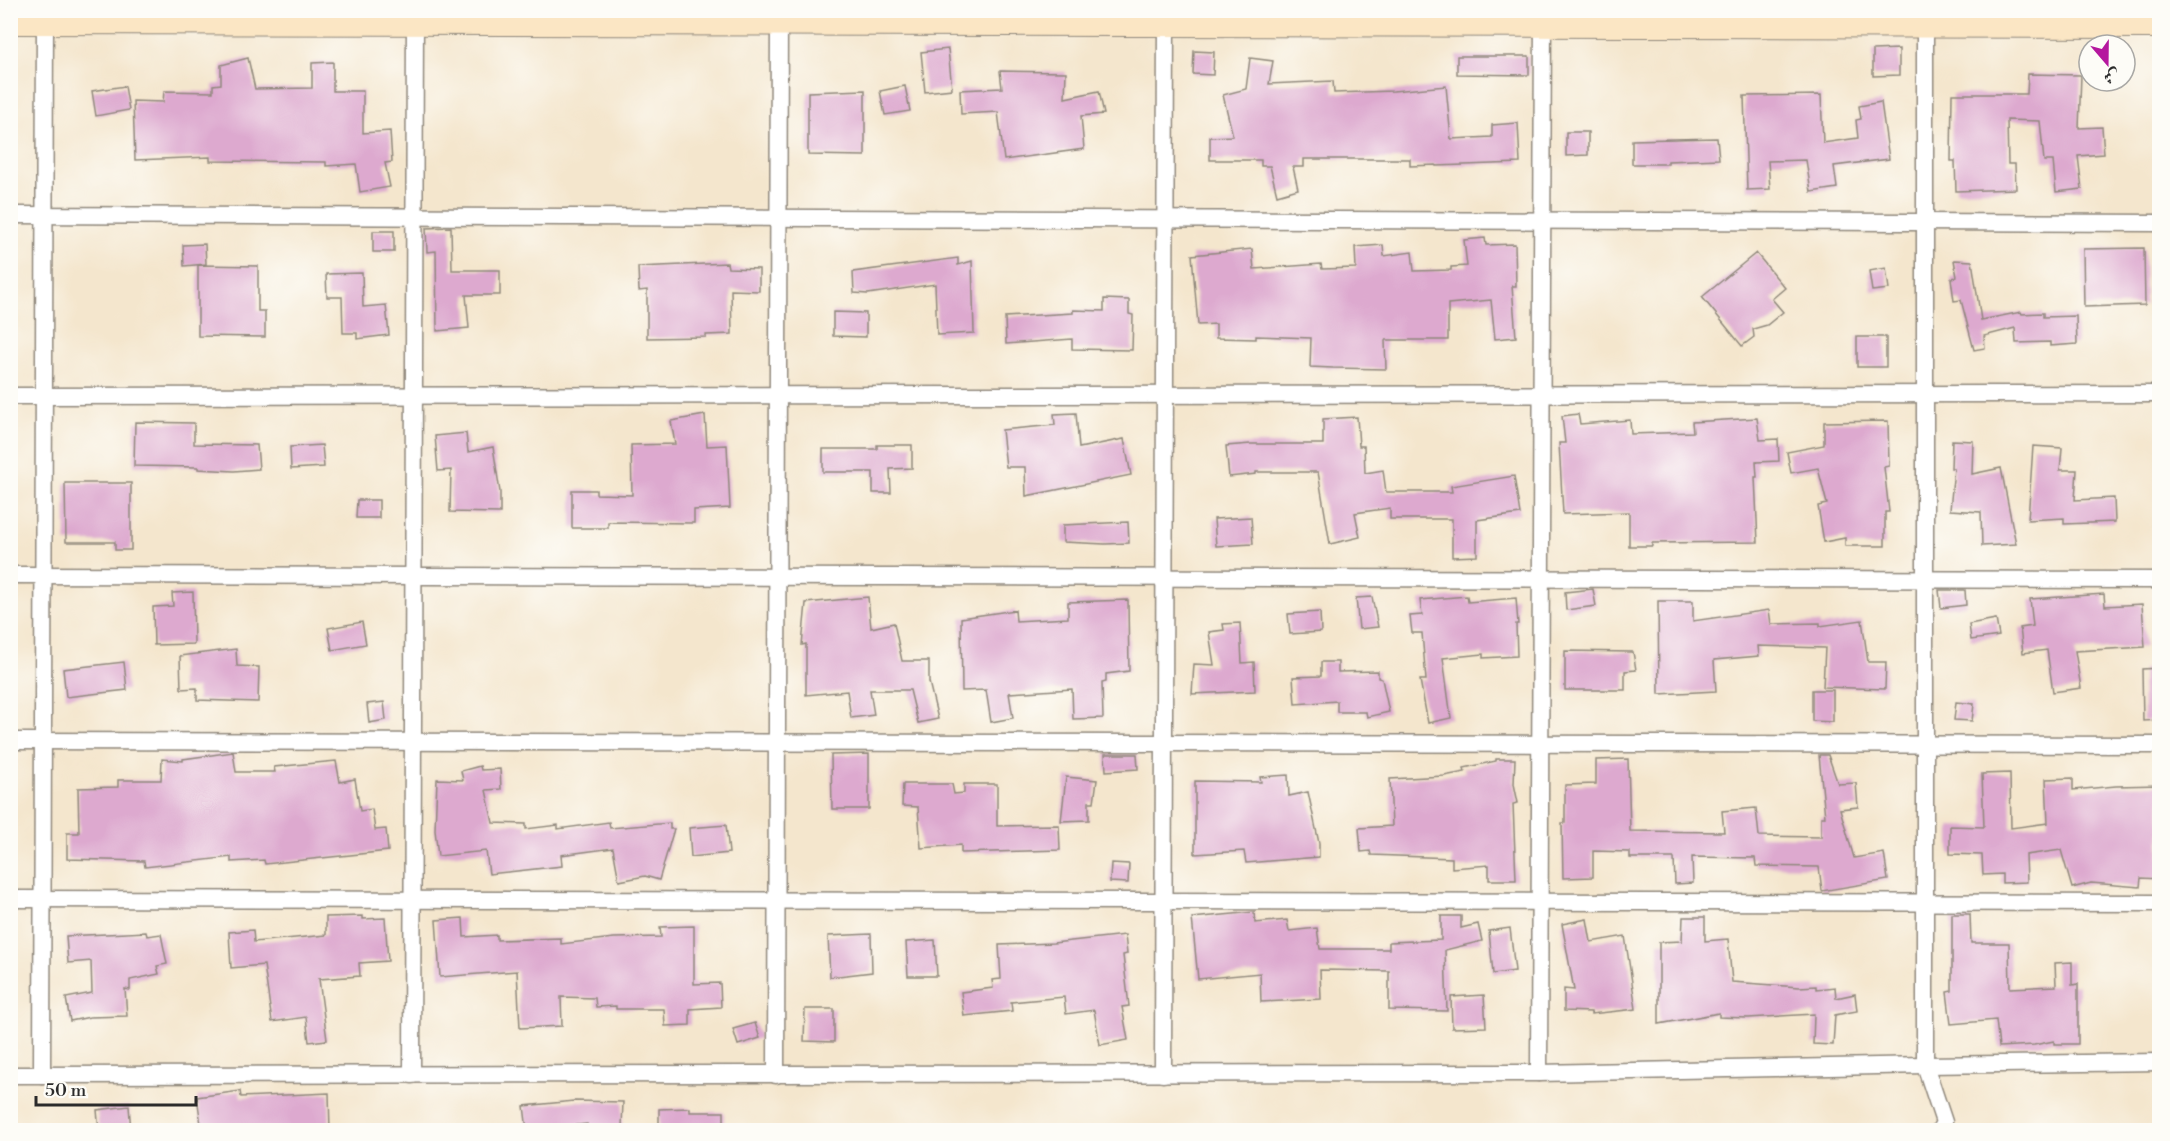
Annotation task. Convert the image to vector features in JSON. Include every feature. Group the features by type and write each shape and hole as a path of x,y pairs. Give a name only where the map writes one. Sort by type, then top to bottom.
{"street":[{"path":"42,1075 45,17"},
{"path":"10,22 45,17 1925,18 2160,26"},
{"path":"412,1075 415,17"},
{"path":"776,1075 779,17"},
{"path":"1163,1074 1166,17"},
{"path":"1539,1073 1543,18"},
{"path":"1925,18 1925,1065 1944,1122 1940,1131"},
{"path":"10,215 2160,223"},
{"path":"10,396 2160,394"},
{"path":"10,575 2160,580"},
{"path":"10,741 2160,744"},
{"path":"10,899 2160,903"},
{"path":"10,1075 1539,1073 2160,1062"}],"building":[{"path":"948,49 952,89 925,92 921,52"},
{"path":"1899,49 1899,75 1873,76 1873,50"},
{"path":"1194,51 1214,52 1213,75 1193,74"},
{"path":"1457,56 1529,56 1529,75 1457,74"},
{"path":"248,58 255,89 312,88 312,63 333,62 333,91 363,91 363,133 390,131 392,162 385,163 390,187 360,192 356,164 326,166 326,162 210,161 210,157 135,160 133,101 163,102 164,91 213,92 213,85 221,84 221,65"},
{"path":"1250,58 1273,61 1269,84 1333,81 1334,93 1446,86 1451,139 1492,137 1492,125 1518,123 1520,163 1410,166 1410,159 1304,159 1304,167 1293,167 1298,189 1277,195 1270,166 1261,166 1261,160 1210,160 1210,137 1233,136 1223,95 1246,89"},
{"path":"1000,71 1066,72 1065,98 1099,91 1104,114 1081,116 1084,149 1004,160 998,112 961,114 960,90 1002,88"},
{"path":"2028,74 2077,75 2077,93 2080,93 2079,128 2102,127 2104,154 2078,156 2082,189 2056,192 2053,161 2044,161 2040,121 2007,120 2008,164 2015,164 2016,189 1956,191 1955,161 1951,161 1952,94 2027,94"},
{"path":"125,86 129,110 96,116 92,91"},
{"path":"905,86 910,111 885,115 880,91"},
{"path":"865,90 865,156 808,155 808,92"},
{"path":"1821,95 1823,143 1858,138 1856,120 1861,119 1859,106 1881,102 1889,159 1834,166 1837,188 1811,192 1806,160 1768,161 1770,189 1747,190 1744,96"},
{"path":"1566,132 1588,132 1588,155 1566,156"},
{"path":"1717,138 1719,159 1668,161 1668,164 1632,164 1632,140"},
{"path":"451,227 452,270 500,270 500,295 466,295 469,328 437,331 436,251 427,252 426,228"},
{"path":"373,231 394,231 394,252 373,252"},
{"path":"1485,238 1486,245 1515,244 1516,286 1512,286 1516,337 1495,339 1491,300 1448,304 1448,340 1385,340 1386,369 1333,368 1310,367 1311,338 1256,336 1256,339 1216,338 1216,324 1198,325 1192,255 1252,249 1254,269 1321,264 1322,269 1356,268 1355,247 1383,245 1384,256 1412,252 1414,271 1451,270 1451,267 1467,266 1464,240"},
{"path":"205,244 206,264 184,266 183,245"},
{"path":"2144,248 2145,305 2084,307 2083,249"},
{"path":"1756,253 1785,288 1772,299 1783,312 1767,325 1753,329 1754,337 1742,346 1702,297"},
{"path":"958,258 958,265 972,261 974,333 937,335 935,284 868,294 854,293 853,272"},
{"path":"1954,260 1972,261 1981,320 2021,312 2022,314 2043,313 2043,317 2076,316 2077,344 2050,346 2050,342 2016,343 2015,328 1984,336 1985,348 1974,350 1961,300 1954,301 1951,278 1957,277"},
{"path":"727,263 728,268 759,269 759,291 731,290 732,334 647,338 647,290 639,291 638,267"},
{"path":"198,265 258,266 258,311 265,311 265,337 198,336"},
{"path":"1886,268 1889,289 1872,291 1869,271"},
{"path":"362,273 363,307 386,305 389,335 357,339 357,333 343,333 342,297 327,297 326,274"},
{"path":"1104,299 1129,300 1129,314 1133,315 1132,350 1072,349 1072,339 1006,344 1005,317 1073,313 1073,310 1104,311"},
{"path":"833,312 866,313 866,337 833,336"},
{"path":"1857,337 1886,337 1886,367 1857,367"},
{"path":"1076,413 1079,448 1124,439 1131,475 1026,496 1025,467 1006,467 1002,430 1055,425 1054,414"},
{"path":"1578,414 1580,424 1630,420 1631,434 1693,432 1692,422 1757,418 1760,440 1778,439 1779,461 1756,462 1758,542 1652,543 1652,546 1629,546 1629,512 1563,514 1559,443 1565,443 1562,416"},
{"path":"705,415 707,446 727,445 730,508 694,510 694,523 608,522 608,528 572,528 572,490 596,490 596,494 632,495 631,445 675,444 671,421"},
{"path":"1357,417 1359,446 1364,446 1365,473 1383,470 1386,492 1452,492 1451,486 1514,476 1520,514 1477,520 1477,556 1452,557 1452,519 1390,519 1390,508 1355,513 1360,537 1330,544 1318,472 1256,472 1256,474 1229,477 1226,446 1323,444 1323,419"},
{"path":"1888,421 1889,466 1884,467 1889,512 1885,512 1885,546 1845,546 1845,538 1824,542 1818,506 1827,504 1818,468 1791,473 1787,452 1824,445 1824,422"},
{"path":"135,422 194,423 194,444 257,445 259,469 234,471 198,469 198,467 134,466"},
{"path":"466,433 468,452 493,447 500,492 500,513 450,512 451,470 438,471 435,436"},
{"path":"1952,440 1973,441 1972,474 2001,468 2016,544 1982,546 1981,512 1950,510 1954,468 1951,468"},
{"path":"322,445 324,467 291,469 290,447"},
{"path":"877,445 912,445 912,468 890,469 891,493 873,493 873,472 823,472 823,449 877,449"},
{"path":"2033,446 2062,448 2060,470 2077,470 2075,500 2114,498 2115,522 2064,524 2064,518 2028,520"},
{"path":"65,483 131,483 131,550 115,550 115,542 66,542"},
{"path":"357,500 379,500 379,518 356,518"},
{"path":"1251,517 1253,544 1216,546 1214,519"},
{"path":"1128,522 1129,543 1063,542 1063,525"},
{"path":"1593,589 1596,606 1566,610 1565,592"},
{"path":"1939,590 1965,590 1966,605 1941,608"},
{"path":"193,592 194,644 154,645 153,607 173,606 172,593"},
{"path":"2104,594 2105,606 2142,604 2145,647 2075,651 2081,688 2053,692 2047,650 2023,653 2020,628 2033,626 2030,599"},
{"path":"1467,596 1468,602 1516,598 1517,656 1483,658 1483,654 1443,658 1451,718 1428,723 1420,680 1426,680 1422,633 1412,633 1410,616 1422,615 1420,600"},
{"path":"868,597 871,628 894,623 902,661 929,661 929,682 938,719 918,723 910,690 870,690 874,715 851,718 847,691 806,695 806,644 802,645 806,603"},
{"path":"1372,597 1378,627 1359,629 1356,598"},
{"path":"1128,600 1129,671 1106,674 1106,682 1102,683 1103,718 1073,719 1072,689 1009,693 1013,718 991,722 986,690 962,691 961,618 1015,610 1016,621 1068,618 1068,602"},
{"path":"1658,601 1693,601 1693,621 1769,610 1771,624 1820,623 1820,626 1862,620 1868,662 1886,662 1885,689 1823,687 1825,648 1758,646 1759,656 1714,660 1716,691 1659,694"},
{"path":"1320,612 1321,632 1290,634 1288,614"},
{"path":"1996,619 1999,636 1971,640 1969,624"},
{"path":"362,622 366,644 332,650 328,628"},
{"path":"1240,623 1242,663 1254,662 1255,691 1192,694 1194,664 1214,665 1209,632 1224,630 1223,624"},
{"path":"236,649 237,666 259,667 258,702 197,700 197,688 181,689 180,656"},
{"path":"1565,651 1633,652 1636,670 1625,671 1625,690 1565,690"},
{"path":"124,662 127,690 66,697 63,669"},
{"path":"1321,662 1338,662 1338,672 1378,671 1378,678 1382,679 1389,712 1367,717 1366,712 1337,712 1337,701 1295,704 1293,677 1321,676"},
{"path":"2160,668 2160,720 2143,721 2142,669"},
{"path":"1812,690 1833,690 1833,722 1812,721"},
{"path":"384,702 386,720 369,723 367,704"},
{"path":"1956,702 1974,704 1972,721 1954,720"},
{"path":"233,752 236,772 275,772 274,767 336,761 340,782 355,779 360,811 372,809 375,830 386,829 388,851 265,864 264,860 231,862 231,857 145,867 144,861 67,859 67,833 79,833 78,788 118,787 118,780 161,780 162,759 183,761 183,759"},
{"path":"869,754 869,809 832,809 831,755"},
{"path":"1105,754 1137,754 1138,769 1106,771"},
{"path":"1819,755 1828,755 1838,784 1856,783 1858,807 1840,809 1854,858 1884,853 1888,880 1822,891 1819,867 1756,866 1755,858 1692,857 1693,883 1675,884 1674,858 1630,858 1630,852 1593,851 1593,877 1563,878 1562,823 1565,823 1565,785 1596,784 1596,760 1628,759 1630,831 1724,832 1722,811 1756,808 1759,836 1821,837 1821,817 1825,817"},
{"path":"1496,759 1515,759 1514,784 1518,803 1513,804 1516,880 1489,880 1489,865 1452,868 1452,858 1371,855 1370,851 1361,852 1359,828 1392,826 1390,779 1444,776 1465,772 1464,768 1496,761"},
{"path":"480,766 481,770 500,769 501,789 486,790 493,823 526,824 526,829 558,825 558,829 609,822 610,828 670,823 670,829 674,829 659,880 645,876 619,881 613,848 561,855 562,866 489,874 486,851 438,856 435,830 437,779 463,780 461,771"},
{"path":"2010,773 2011,828 2048,823 2046,779 2073,778 2073,790 2160,785 2160,879 2141,878 2140,887 2091,883 2072,888 2061,850 2026,855 2027,882 2002,883 2002,874 1983,875 1982,855 1950,854 1950,826 1984,827 1982,774"},
{"path":"1288,775 1289,796 1308,792 1319,843 1319,857 1246,863 1244,851 1195,854 1195,781 1261,782 1260,777"},
{"path":"1066,777 1097,780 1094,802 1089,802 1089,820 1061,821"},
{"path":"903,784 952,784 954,794 964,793 964,784 997,784 997,826 1059,825 1060,850 961,853 961,845 921,848 918,807 902,806"},
{"path":"726,825 729,853 691,857 689,828"},
{"path":"1111,863 1129,864 1128,883 1110,882"},
{"path":"1254,912 1255,923 1287,920 1289,931 1317,928 1320,949 1389,949 1389,942 1441,940 1441,916 1461,916 1461,928 1478,924 1482,941 1445,950 1447,1011 1389,1010 1389,971 1320,970 1321,999 1261,1002 1260,973 1198,979 1192,918"},
{"path":"1952,914 1970,914 1971,943 2009,943 2010,988 2056,986 2055,963 2072,962 2072,985 2078,984 2078,1044 2054,1044 2054,1041 2034,1045 1999,1047 1996,1020 1951,1024 1947,992 1952,991"},
{"path":"363,916 363,919 385,918 388,961 359,963 360,976 319,979 327,1040 309,1042 306,1017 272,1022 264,965 231,968 229,932 253,930 254,942 326,935 326,917"},
{"path":"1683,917 1705,917 1705,941 1728,939 1732,982 1799,987 1816,986 1816,989 1835,987 1836,998 1855,994 1857,1011 1835,1015 1833,1045 1813,1044 1814,1014 1748,1018 1719,1017 1719,1013 1659,1024 1659,942 1682,941"},
{"path":"463,918 464,937 497,935 497,940 561,938 561,944 614,938 661,937 660,927 694,926 694,984 720,983 721,1007 690,1009 690,1025 665,1026 664,1009 596,1007 595,998 561,997 562,1026 520,1028 517,971 440,977 436,920"},
{"path":"1587,919 1591,942 1625,936 1636,1009 1591,1014 1591,1012 1564,1011 1564,989 1574,990 1562,924"},
{"path":"1510,928 1515,971 1493,974 1489,931"},
{"path":"146,932 147,936 161,934 167,964 157,966 159,974 130,980 130,990 125,989 127,1016 90,1017 70,1021 66,998 92,993 91,961 68,963 66,936"},
{"path":"871,934 872,972 830,977 828,936"},
{"path":"1125,935 1127,954 1123,955 1129,1006 1122,1007 1128,1040 1100,1045 1094,1010 1066,1014 1064,997 1011,1002 1012,1011 964,1016 961,992 993,988 992,980 1001,979 999,945 1053,943"},
{"path":"935,940 937,976 908,976 906,942"},
{"path":"1484,995 1486,1027 1452,1028 1451,997"},
{"path":"805,1009 834,1009 834,1042 804,1041"},
{"path":"755,1023 760,1038 738,1045 733,1029"},
{"path":"240,1091 241,1097 329,1093 330,1131 202,1131 197,1097"},
{"path":"574,1101 623,1102 622,1127 587,1127 587,1124 527,1130 524,1106"},
{"path":"129,1106 131,1131 99,1131 97,1110"},
{"path":"690,1108 690,1112 724,1112 724,1131 659,1131 659,1109"}]}
